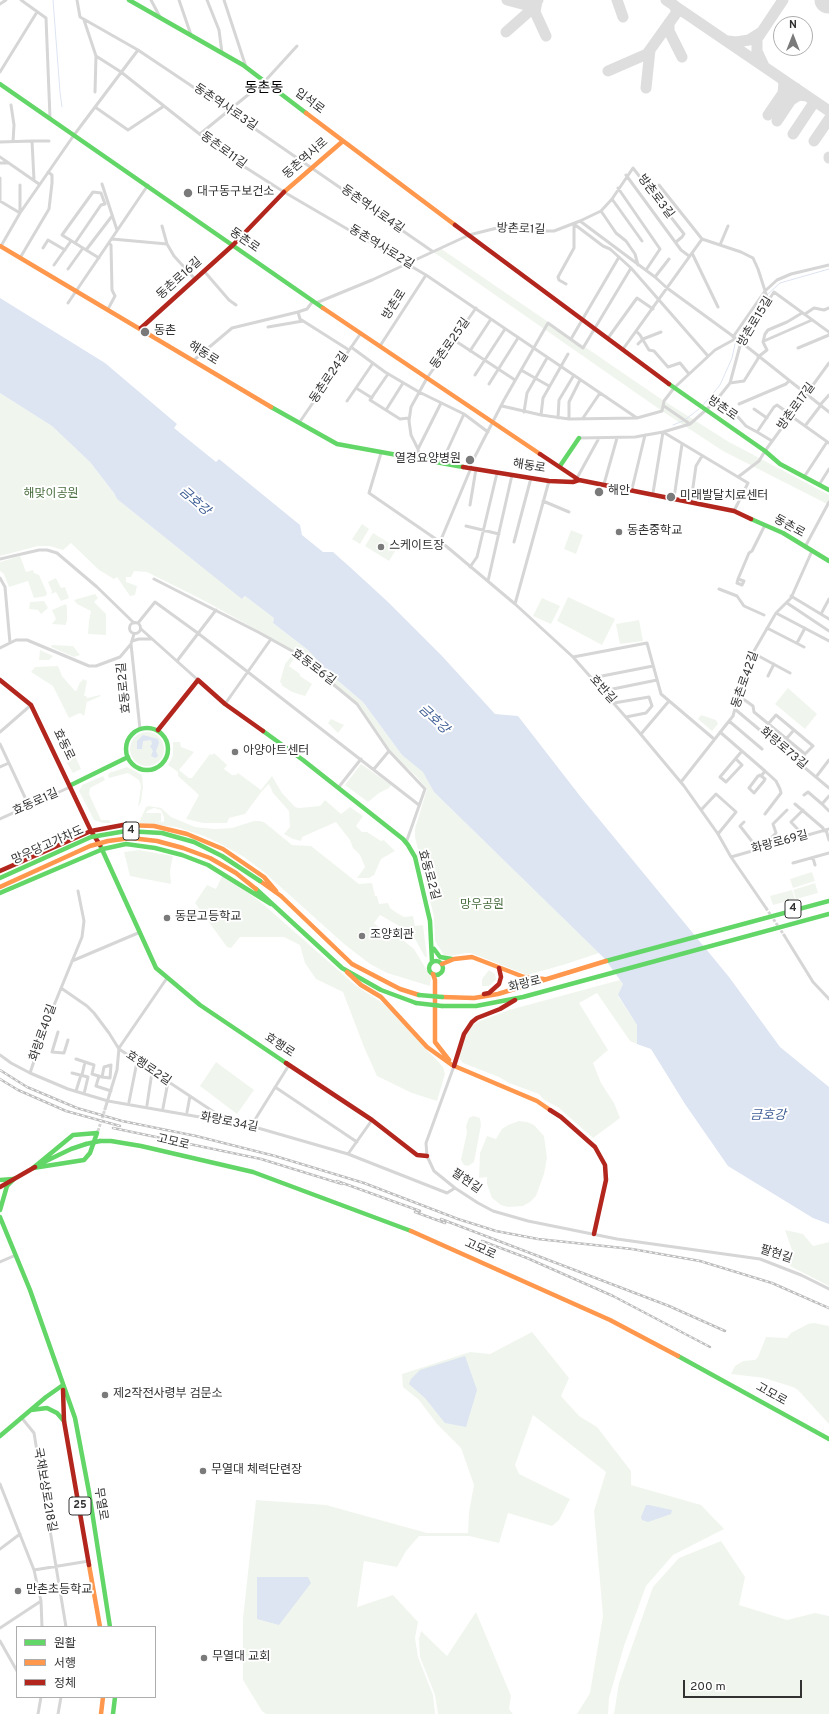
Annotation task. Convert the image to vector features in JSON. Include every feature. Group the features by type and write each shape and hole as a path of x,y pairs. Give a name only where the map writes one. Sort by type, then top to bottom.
{"main road":[{"name":"입석로","path":"129,0 246,67 469,235"},
{"name":"동촌로","path":"0,84 314,302 578,479 653,493 734,511 783,533 829,561"},
{"name":"동촌역사로","path":"233,245 284,192 343,141"},
{"name":"방촌로","path":"469,235 674,388 765,451 780,464 829,490"},
{"name":"동촌로16길","path":"140,328 233,245"},
{"name":"해동로","path":"0,246 337,444 381,453 549,481 573,482 578,479"},
{"path":"560,466 579,438"},
{"name":"효동로","path":"0,680 31,705 71,785 91,831"},
{"path":"158,730 198,680"},
{"name":"효동로2길","path":"198,680 225,704 338,788 403,839 415,857 430,921 433,953 432,962 429,968 433,974"},
{"path":"150,728 158,730 163,735 168,745 167,757 164,762 154,769 145,769 136,766 128,757 126,749 128,741 135,732 140,729 150,728"},
{"path":"71,785 128,757"},
{"path":"0,872 91,831 119,824 154,826 187,834 223,849 264,877 281,896"},
{"name":"효행로","path":"91,831 103,850 138,932 156,968 200,1005 372,1120 417,1155 427,1156"},
{"name":"망우당고가차도","path":"0,878 91,837 126,831 162,833 194,842 222,856 260,881"},
{"name":"망우당고가차도","path":"0,887 90,846 108,841 131,838 157,841 183,848 210,858 236,873 256,889"},
{"path":"0,893 103,850 126,844 155,848 182,855 208,865 276,907"},
{"name":"화랑로","path":"260,881 281,896 352,964 400,989 419,995 442,997 474,998 520,989 599,963 757,919 829,901"},
{"name":"화랑로","path":"256,889 342,968 381,990 416,1003 442,1006 476,1006 523,997 829,914"},
{"path":"433,948 440,957 452,960"},
{"path":"433,953 441,964 439,974 435,977 435,980"},
{"path":"432,962 441,964 452,960 472,957 532,979 558,976"},
{"path":"342,968 361,985 381,998 427,1047 453,1066 537,1101 561,1118 594,1147 605,1165 606,1180 594,1234"},
{"path":"474,998 489,993 498,984 501,977 499,968"},
{"path":"439,974 433,974 435,980 433,1028 435,1042 453,1066"},
{"path":"453,1066 464,1034 472,1022 486,1013 500,1009 523,997"},
{"path":"0,1186 33,1168 73,1136 97,1132 90,1153 84,1160 33,1168"},
{"name":"고모로","path":"33,1168 71,1149 100,1141 112,1141 141,1146 253,1172 405,1229 610,1320 701,1368 829,1439"},
{"path":"0,1180 14,1179"},
{"path":"0,1210 7,1186 14,1179"},
{"name":"무열로","path":"0,1217 16,1255 63,1385 76,1426 89,1492 110,1626"},
{"path":"0,1436 30,1410 63,1385"},
{"name":"무열로","path":"63,1385 64,1421 100,1626"},
{"path":"30,1410 47,1408 53,1410 64,1421"},
{"path":"103,1698 103,1714"},
{"path":"113,1714 115,1698"}],"street":[{"path":"0,4 6,0"},
{"path":"21,0 46,18 50,118"},
{"name":"동촌역사로3길","path":"78,0 80,17 84,20 138,50 312,168"},
{"path":"150,0 160,17"},
{"path":"179,0 191,35"},
{"path":"207,0 219,30 222,53"},
{"path":"224,0 246,67"},
{"path":"0,72 37,12"},
{"path":"84,20 96,56 94,92"},
{"path":"200,134 265,82 297,46"},
{"path":"0,246 39,184 138,50"},
{"name":"동촌로11길","path":"96,56 121,72 226,155 284,192"},
{"path":"11,105 14,125 13,142"},
{"path":"95,107 128,130 164,106"},
{"path":"32,141 34,180"},
{"path":"0,142 49,141"},
{"path":"0,157 39,184"},
{"path":"0,163 9,163"},
{"name":"동촌역사로4길","path":"312,168 432,251"},
{"name":"방촌로3길","path":"580,221 601,211 612,199 626,175 633,168 684,234 676,242"},
{"path":"20,258 49,209 52,175 48,172"},
{"name":"방촌로3길","path":"626,175 681,250 689,256"},
{"path":"0,178 0,201 20,214"},
{"path":"102,184 117,230"},
{"path":"20,185 20,214"},
{"path":"659,185 702,239 753,258 768,300"},
{"path":"68,303 148,186"},
{"name":"방촌로3길","path":"618,188 660,249 646,270"},
{"path":"54,265 65,250 73,242 102,205 105,204 102,193 93,192 62,235 73,242 84,249 99,258"},
{"name":"동촌역사로2길","path":"284,192 426,275 476,308"},
{"path":"612,199 642,241"},
{"path":"601,211 616,233 626,241 634,254 638,265"},
{"path":"68,269 112,216"},
{"path":"580,221 646,270 667,288 741,342 829,412"},
{"name":"방촌로1길","path":"469,235 486,229 501,227 537,231 554,231 580,221"},
{"path":"574,224 603,246 610,249 631,268 708,356"},
{"path":"566,284 559,280 558,277 574,248 574,224"},
{"path":"162,226 167,244 174,256 195,279"},
{"path":"720,245 728,226"},
{"path":"194,360 232,328 307,309 314,302 372,280 469,235"},
{"path":"112,239 167,244"},
{"path":"623,349 702,239"},
{"path":"43,248 48,240 65,250"},
{"path":"108,309 115,296 112,290 111,245 109,243"},
{"path":"610,249 613,246"},
{"path":"692,253 718,307"},
{"path":"571,339 619,257"},
{"path":"655,277 669,259"},
{"path":"690,424 665,407 664,401 674,388 714,350 735,338 765,291 777,280 791,274 829,265"},
{"path":"440,542 488,432 515,380 548,323 583,348 631,268"},
{"path":"204,271 229,300 236,305"},
{"name":"방촌로","path":"380,346 426,275"},
{"name":"방촌로15길","path":"690,424 715,402 730,383 741,342 774,292 804,313 829,334"},
{"path":"608,338 637,298 653,309"},
{"name":"동촌로25길","path":"427,378 476,308 547,358 637,418"},
{"path":"730,383 744,381 759,357 767,350 764,341 765,334 768,330 814,308 824,310 829,308"},
{"path":"298,312 300,319 303,321 418,392 464,414 488,432"},
{"path":"281,316 283,324"},
{"path":"470,351 491,319"},
{"path":"764,341 812,320"},
{"path":"268,327 303,321"},
{"path":"475,375 504,328"},
{"path":"636,331 643,339 649,350 654,351 668,367 680,363 689,374"},
{"path":"638,344 643,339 661,332"},
{"name":"동촌로24길","path":"299,423 361,333"},
{"path":"798,348 829,334"},
{"path":"489,384 518,338"},
{"path":"454,340 515,380"},
{"path":"541,415 543,398 568,354"},
{"path":"524,412 527,393 547,358"},
{"path":"347,401 373,363"},
{"name":"방촌로17길","path":"765,451 829,363"},
{"path":"521,370 549,386"},
{"path":"388,374 370,400 400,419 409,418"},
{"path":"558,418 559,400 574,375"},
{"path":"419,459 418,449 411,435 409,418 411,407 427,378"},
{"path":"569,419 569,402 580,380"},
{"path":"739,404 790,381"},
{"path":"386,410 404,383"},
{"path":"356,388 372,398"},
{"path":"583,418 600,393"},
{"path":"805,426 829,395"},
{"path":"715,402 738,417 746,426 772,441"},
{"path":"418,449 441,403"},
{"path":"757,432 777,405 828,443 804,477"},
{"path":"502,406 524,412 569,419 637,418 662,411 665,407"},
{"path":"754,409 767,418"},
{"path":"442,462 464,414"},
{"path":"579,438 617,438 644,435 663,432 690,424"},
{"path":"663,432 748,483 734,511"},
{"path":"653,493 663,432"},
{"path":"632,490 644,435"},
{"path":"578,479 598,438"},
{"path":"604,484 617,438"},
{"path":"674,498 682,444"},
{"path":"738,477 759,461 765,451"},
{"name":"호반길","path":"381,453 369,493 440,542 500,591 574,657 681,782 718,834 731,857 766,908"},
{"path":"691,501 696,466 702,456"},
{"path":"470,505 472,468"},
{"path":"819,484 829,469"},
{"path":"470,567 478,557 497,473"},
{"path":"488,581 512,475"},
{"path":"514,542 531,478"},
{"path":"515,604 549,481"},
{"path":"543,501 569,512"},
{"path":"805,547 829,502"},
{"path":"738,579 749,554 765,525"},
{"path":"466,526 499,534"},
{"path":"0,559 39,550 47,550 57,553 97,587 134,622 138,623 141,629 151,639 198,680"},
{"name":"동촌로42길","path":"714,739 736,710 743,679 753,653 776,613 791,596 812,551"},
{"path":"0,578 5,587 10,643"},
{"name":"효동로6길","path":"154,579 294,652 356,704 388,751 425,789 406,843"},
{"path":"719,589 738,596 744,606 764,614"},
{"path":"791,596 829,619"},
{"path":"821,614 829,599"},
{"path":"138,623 155,602 199,634 419,805"},
{"path":"786,603 829,631"},
{"path":"177,661 216,610"},
{"path":"776,613 829,641"},
{"path":"134,622 129,628 134,634"},
{"path":"767,628 804,647"},
{"path":"797,643 805,628"},
{"path":"0,648 16,640 27,640 90,666 96,666 120,657 131,643 134,634 141,629"},
{"path":"131,643 139,639 151,639"},
{"path":"225,704 271,639"},
{"name":"효동로2길","path":"131,643 140,729"},
{"path":"574,657 647,643 661,694 714,739 681,782"},
{"path":"753,653 790,673"},
{"path":"768,676 774,664"},
{"path":"592,678 653,666"},
{"path":"603,691 657,680"},
{"path":"739,696 753,706 754,712 805,754"},
{"path":"614,703 649,697 652,706 646,713 626,717"},
{"path":"641,734 648,728 668,701"},
{"path":"0,732 31,705"},
{"name":"화랑로73길","path":"736,710 829,788"},
{"path":"762,731 776,714 813,746 799,762"},
{"path":"729,721 762,749"},
{"path":"780,746 794,730"},
{"path":"720,732 776,781 781,793 765,814"},
{"path":"0,744 29,806"},
{"path":"374,769 388,751"},
{"path":"736,759 742,765 726,782 720,777 742,751"},
{"path":"338,788 361,759"},
{"path":"816,777 829,760"},
{"path":"0,767 9,763"},
{"path":"760,776 764,779 764,781 754,793 749,788 760,776 765,771"},
{"name":"효동로1길","path":"0,819 68,788 71,785"},
{"path":"804,795 808,792 829,811"},
{"path":"701,810 716,794 736,812 718,834"},
{"path":"822,804 829,796"},
{"path":"795,804 826,830 829,840"},
{"path":"769,846 770,839 776,833 773,824 787,810"},
{"path":"802,810 791,822 804,836"},
{"path":"744,822 740,826 758,849"},
{"name":"화랑로69길","path":"731,857 826,830"},
{"path":"794,863 829,853"},
{"path":"813,858 815,865"},
{"path":"61,988 82,937 84,921 78,891"},
{"path":"72,960 138,932"},
{"path":"784,935 813,982 829,999"},
{"path":"105,1110 117,1070 119,1049 167,978"},
{"name":"화랑로40길","path":"30,1073 58,992 61,988"},
{"name":"효행로2길","path":"61,988 94,1013 119,1049 228,1122"},
{"path":"58,1032 52,1052 64,1053 68,1040"},
{"name":"화랑로34길","path":"0,1055 11,1063 30,1073 84,1094 108,1101 251,1126 348,1154 447,1193 455,1188"},
{"path":"76,1060 94,1064 92,1074 101,1076 96,1086 111,1091"},
{"path":"76,1091 85,1062"},
{"path":"129,1102 137,1062"},
{"path":"251,1126 289,1065"},
{"path":"427,1156 426,1143 453,1066"},
{"path":"147,1105 152,1072"},
{"path":"72,1073 88,1077 84,1094"},
{"path":"163,1108 168,1082"},
{"path":"275,1087 357,1142"},
{"path":"187,1112 190,1096"},
{"path":"348,1154 372,1120"},
{"name":"팔현길","path":"427,1156 434,1171 455,1188 478,1203 505,1215 594,1234 760,1259 801,1275 829,1289"},
{"path":"0,1262 16,1255"},
{"name":"국채보상로218길","path":"21,1418 34,1433 66,1626"},
{"path":"0,1484 34,1570 41,1601 42,1626"},
{"path":"0,1549 20,1534"},
{"path":"34,1570 89,1561"},
{"path":"0,1628 41,1601"},
{"path":"0,1641 16,1669"},
{"path":"38,1714 41,1698"},
{"path":"58,1714 61,1698"}],"green space":[{"path":"440,248 664,401 729,442 829,495 829,505 723,451 662,411 432,251"},
{"path":"0,393 52,426 90,462 117,499 243,599 245,596 274,618 273,623 308,650 330,674 363,702 402,755 424,772 434,792 599,953 527,975 471,953 450,956 444,955 435,941 434,917 415,837 415,829 427,789 416,776 389,751 358,703 311,665 257,630 203,600 147,572 134,571 131,577 126,577 126,582 137,586 135,595 130,596 117,577 114,579 99,570 71,543 63,550 50,546 38,546 0,556"},
{"path":"362,524 369,529 360,544 352,539"},
{"path":"571,530 583,535 576,554 564,549"},
{"name":"스케이트장","path":"373,533 397,548 389,561 365,546"},
{"path":"20,556 26,572 33,570 34,573 39,575 47,593 46,596 34,598 28,581 9,587 4,574 0,571 0,562"},
{"path":"56,578 61,588 65,587 69,598 61,601 56,592 51,594 52,591 48,582"},
{"path":"95,594 98,598 94,602 106,614 106,635 88,634 91,611 77,604 74,600"},
{"path":"568,597 615,619 602,645 557,621"},
{"path":"542,598 560,606 551,624 533,616"},
{"path":"44,601 48,608 41,614 38,610 29,609 30,602"},
{"path":"66,604 66,625 52,624 56,619 52,610"},
{"path":"639,620 643,641 620,644 616,624"},
{"path":"52,645 73,646 80,655 74,657 51,647"},
{"path":"40,650 53,656 49,660 39,660"},
{"path":"292,655 295,657 289,666 312,684 305,696 292,692 281,685 282,684 280,682 285,664"},
{"path":"58,666 62,676 75,691 83,679 87,681 84,696 87,698 101,696 87,702 84,716 80,713 69,718 53,686 31,672 35,667"},
{"path":"788,688 817,714 805,729 775,704"},
{"path":"701,715 716,720 718,724 712,731 698,719"},
{"path":"331,719 344,725 338,733 328,723"},
{"path":"147,732 153,733 159,737 163,743 163,755 159,761 153,765 147,766 141,765 135,761 131,755 130,749 131,743 135,737 141,733"},
{"path":"173,742 180,742 181,747 194,752 179,770 189,778 192,778 210,754 212,755 214,753 227,765 224,769 232,775 236,775 238,773 261,790 272,776 282,793 295,807 320,806 325,800 341,814 350,807 363,816 356,826 362,832 367,832 381,841 384,840 395,851 381,859 374,875 369,878 357,878 365,867 360,855 353,848 350,840 336,822 302,837 301,841 284,834 290,827 289,811 273,793 269,784 245,814 229,818 227,823 203,823 186,819 199,795 178,776 178,772 168,765 173,756"},
{"path":"70,744 81,769 73,773 63,756 68,750 66,746"},
{"path":"361,764 391,785 389,788 379,793 368,802 345,785"},
{"path":"127,767 142,775 143,787 141,802 138,807 141,786 139,780 128,773 109,778 108,776 109,773"},
{"path":"103,776 105,780 90,788 89,794 101,820 109,820 111,823 103,823 94,820 79,791 82,785"},
{"path":"146,807 161,808 171,817 195,827 215,829 232,828 254,821 264,822 292,845 311,846 359,884 372,883 375,896 377,896 379,904 388,903 390,908 404,917 413,916 415,926 423,925 427,957 425,957 414,937 401,927 380,915 374,923 383,931 387,927 414,949 431,977 430,986 387,973 370,964 344,944 264,872 244,857 204,836 176,827 139,823","holes":["154,808 161,810 164,817 164,822 157,821 161,821 161,813 146,813"]},
{"path":"139,850 173,856 170,871 171,884 130,876 124,852"},
{"path":"812,872 815,881 793,888 790,879"},
{"path":"223,874 263,904 355,985 384,1004 443,1067 445,1074 437,1101 412,1093 377,1076 343,992 316,979 305,963 300,945 284,937 240,937 231,948 227,947 195,903 207,885 216,889"},
{"path":"815,883 818,893 796,899 793,890"},
{"path":"792,890 795,899 773,905 770,896"},
{"path":"489,970 495,974 496,980 489,986 482,986 482,979"},
{"path":"620,980 623,984 618,996 637,1025 637,1044 630,1041 597,993 579,1003 608,1050 593,1063 601,1083 614,1103 620,1118 593,1138 559,1108 543,1099 539,1094 509,1083 499,1077 461,1061 458,1054 465,1034 472,1025 509,1010"},
{"path":"216,1062 254,1090 237,1114 200,1086"},
{"path":"473,1116 480,1118 481,1125 474,1162 468,1166 464,1165 461,1160 467,1132 466,1126 469,1118"},
{"path":"519,1121 534,1125 544,1136 547,1158 544,1174 536,1196 523,1206 508,1207 501,1205 492,1198 487,1184 487,1177 479,1178 480,1153 487,1136 496,1139 502,1129"},
{"path":"785,1230 803,1234 813,1246 829,1242 829,1286 790,1266 793,1253"},
{"path":"814,1323 829,1326 829,1424 798,1390 793,1387 764,1378 731,1374 735,1366 743,1361 755,1360 758,1357 766,1337 787,1338 791,1333 808,1324"},
{"path":"532,1332 569,1378 561,1396 579,1416 597,1427 631,1471 631,1485 701,1505 724,1529 673,1555 646,1586 624,1646 609,1698 608,1714 577,1714 590,1693 603,1616 594,1511 606,1472 533,1415 515,1465 519,1474 570,1499 559,1520 552,1526 508,1513 499,1543 469,1536 419,1536 406,1551 397,1567 364,1561 357,1607 393,1595 418,1622 415,1638 418,1657 433,1695 435,1714 266,1714 262,1711 243,1680 243,1618 256,1500 326,1505 427,1533 468,1533 469,1512 474,1485 461,1448 437,1424 419,1400 403,1387 402,1374 470,1352 490,1354"},
{"path":"721,1541 745,1577 739,1605 787,1620 815,1613 829,1616 829,1714 614,1714 619,1683 653,1587 679,1558"},
{"path":"476,1612 511,1696 509,1709 513,1714 438,1714 435,1695 420,1657 419,1639 421,1631 447,1656"}],"water":[{"name":"금호강","path":"0,298 105,363 177,424 174,428 216,462 219,459 300,525 302,535 323,552 333,552 351,568 388,602 442,656 495,714 518,716 580,796 729,977 780,1047 829,1087 829,1224 813,1218 728,1166 685,1104 651,1049 637,1044 637,1025 618,995 623,984 604,958 434,792 423,772 402,755 363,702 330,674 308,650 273,623 274,618 245,596 242,599 117,499 90,462 52,426 0,393"},
{"path":"143,735 158,739 159,743 156,751 158,756 155,758 151,756 153,751 150,746 152,744 151,740 143,741 142,749 137,749 137,741"},
{"path":"465,1356 477,1390 466,1427 445,1423 425,1398 409,1384 411,1379 420,1370"},
{"path":"646,1505 672,1510 671,1514 648,1522 642,1520 641,1517"},
{"path":"257,1577 308,1577 311,1583 279,1625 257,1619"}],"waterway":[{"path":"53,0 62,107"},
{"path":"768,294 780,283 829,269"},
{"path":"703,405 720,385 732,358 735,344 757,307 766,297"},
{"path":"686,419 699,409"},
{"path":"673,425 683,421"}],"taxiway":[{"path":"507,0 526,5 538,0"},
{"path":"506,32 532,9 538,0"},
{"path":"617,0 623,17"},
{"path":"666,0 829,111"},
{"path":"764,66 757,51 757,39 783,0"},
{"path":"537,1 535,12 546,36"},
{"path":"608,71 647,54 677,12 674,5"},
{"path":"669,23 669,31 682,57"},
{"path":"728,41 736,42 749,40 760,33"},
{"path":"646,88 650,50"},
{"path":"782,79 784,83 783,93 796,88"},
{"path":"789,84 793,91 791,100 799,95 807,96"},
{"path":"768,115 783,93"},
{"path":"777,121 791,100"},
{"path":"793,134 811,107"},
{"path":"814,141 829,119"}],"tunnel":[{"path":"766,908 784,935"},
{"path":"98,1131 105,1109"}],"railway":[{"path":"0,1070 27,1087 77,1108 122,1121 196,1136 275,1156 364,1183 458,1219 496,1231 538,1239 632,1249 700,1261 772,1283 829,1308"},
{"path":"0,1079 18,1090 66,1111 120,1126"},
{"path":"113,1128 261,1159 342,1184"},
{"path":"337,1181 420,1211"},
{"path":"415,1212 445,1223"},
{"path":"441,1219 669,1306 725,1331"},
{"path":"482,1241 527,1258 613,1296 710,1347"}],"traffic: fast":[{"path":"129,0 243,65 306,113"},
{"path":"0,84 323,308"},
{"path":"669,384 765,451 780,464 829,490"},
{"path":"271,407 337,444 463,467"},
{"path":"560,466 579,438"},
{"path":"751,519 783,533 829,561"},
{"path":"147,728 162,734 168,749 162,764 147,770 132,764 126,749 132,734 147,728"},
{"path":"263,731 303,760 403,839 408,845 415,857 430,921 432,962"},
{"path":"71,785 128,757"},
{"path":"0,878 91,837 126,831 162,833 194,842 222,856 260,881"},
{"path":"0,893 103,849 126,844 155,848 182,855 208,865 271,904"},
{"path":"100,845 156,968 200,1005 286,1063"},
{"path":"256,889 342,968 381,990 416,1003"},
{"path":"606,961 829,901"},
{"path":"442,1006 476,1006 523,997 829,914"},
{"path":"434,949 440,957 452,959"},
{"path":"436,961 441,963 443,968 441,973 436,975 431,973 429,968 431,963 436,961"},
{"path":"419,995 442,997"},
{"path":"416,1003 442,1006"},
{"path":"97,1133 90,1153 84,1160 33,1168 73,1135 97,1133"},
{"path":"100,1141 111,1141 141,1146 253,1172 411,1231"},
{"path":"86,1144 100,1141"},
{"path":"42,1163 71,1149 86,1144"},
{"path":"0,1180 13,1179"},
{"path":"0,1210 7,1186 14,1179"},
{"path":"0,1217 30,1290 75,1418 89,1492 110,1626"},
{"path":"678,1356 829,1439"},
{"path":"0,1436 46,1397 63,1385"},
{"path":"31,1410 47,1408 57,1413 64,1421"},
{"path":"113,1714 115,1698"}],"traffic: slow":[{"path":"306,113 455,225"},
{"path":"284,192 343,141"},
{"path":"0,246 271,407"},
{"path":"323,308 540,454"},
{"path":"123,825 154,826 187,834 223,849 264,877 276,891"},
{"path":"0,887 90,846 108,841 131,838 157,841 183,848 210,858 236,873 256,889"},
{"path":"260,881 281,896 352,964 400,989 419,995"},
{"path":"442,964 454,959 472,957 524,977 544,979"},
{"path":"442,997 474,998 498,994 606,961"},
{"path":"347,972 361,985 381,997 427,1047 452,1065 537,1101 550,1110"},
{"path":"433,974 435,980 435,1042 449,1060"},
{"path":"411,1231 610,1320 678,1356"},
{"path":"89,1565 100,1626"},
{"path":"101,1714 103,1698"}],"traffic: jam":[{"path":"141,328 233,245 284,192"},
{"path":"455,225 669,384"},
{"path":"540,454 579,480 734,511 751,519"},
{"path":"463,467 549,481 573,482 579,480"},
{"path":"0,680 31,705 91,831 100,845"},
{"path":"158,730 198,680 225,704 263,731"},
{"path":"0,871 91,831 123,825"},
{"path":"484,994 489,993 499,984 501,977 499,968"},
{"path":"454,1066 464,1034 472,1022 477,1018 500,1009 515,1000"},
{"path":"286,1063 372,1120 417,1155 427,1156"},
{"path":"550,1110 561,1117 595,1147 605,1165 606,1180 594,1234"},
{"path":"0,1187 35,1167"},
{"path":"63,1390 64,1421 89,1565"}],"place":[{"name":"대구동구보건소","path":"188,193"},
{"name":"동촌","path":"145,332"},
{"name":"열경요양병원","path":"470,460"},
{"name":"해안","path":"599,492"},
{"name":"미래발달치료센터","path":"671,497"},
{"name":"동촌중학교","path":"619,532"},
{"name":"스케이트장","path":"381,547"},
{"name":"아양아트센터","path":"235,752"},
{"name":"동문고등학교","path":"167,918"},
{"name":"조양회관","path":"362,936"},
{"name":"제2작전사령부 검문소","path":"105,1395"},
{"name":"무열대 체력단련장","path":"203,1471"},
{"name":"만촌초등학교","path":"18,1591"},
{"name":"무열대 교회","path":"204,1658"}],"district":[{"name":"동촌동","path":"264,89"}],"park label":[{"name":"해맞이공원","path":"51,495"},
{"name":"망우공원","path":"482,906"}]}
